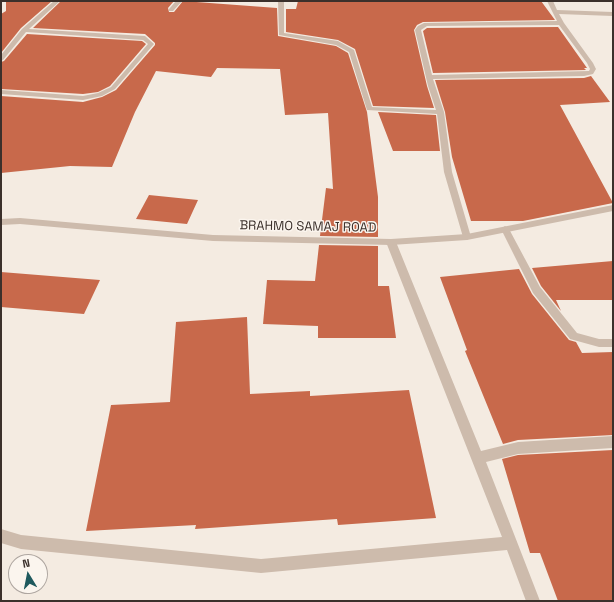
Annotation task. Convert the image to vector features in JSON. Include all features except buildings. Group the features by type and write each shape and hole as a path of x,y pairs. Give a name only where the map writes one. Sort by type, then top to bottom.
{"street":[{"path":"1,59 24,30 57,1"},
{"path":"171,10 179,1"},
{"path":"281,1 281,34 338,43 352,51 369,110 440,112"},
{"path":"429,77 591,73 593,69 590,63 561,23 550,1"},
{"path":"556,12 613,14"},
{"path":"467,237 448,172 440,112 429,77 418,30 426,24 561,23"},
{"path":"1,92 83,98 100,95 113,88 151,44 145,38 24,30"},
{"name":"BRAHMO SAMAJ ROAD","path":"1,222 20,221 213,238 391,242 467,237 613,208"},
{"path":"505,229 536,290 574,336 599,343 613,343"},
{"path":"391,242 534,601"},
{"path":"478,458 518,448 613,442"},
{"path":"1,536 21,542 261,566 511,543"}]}
